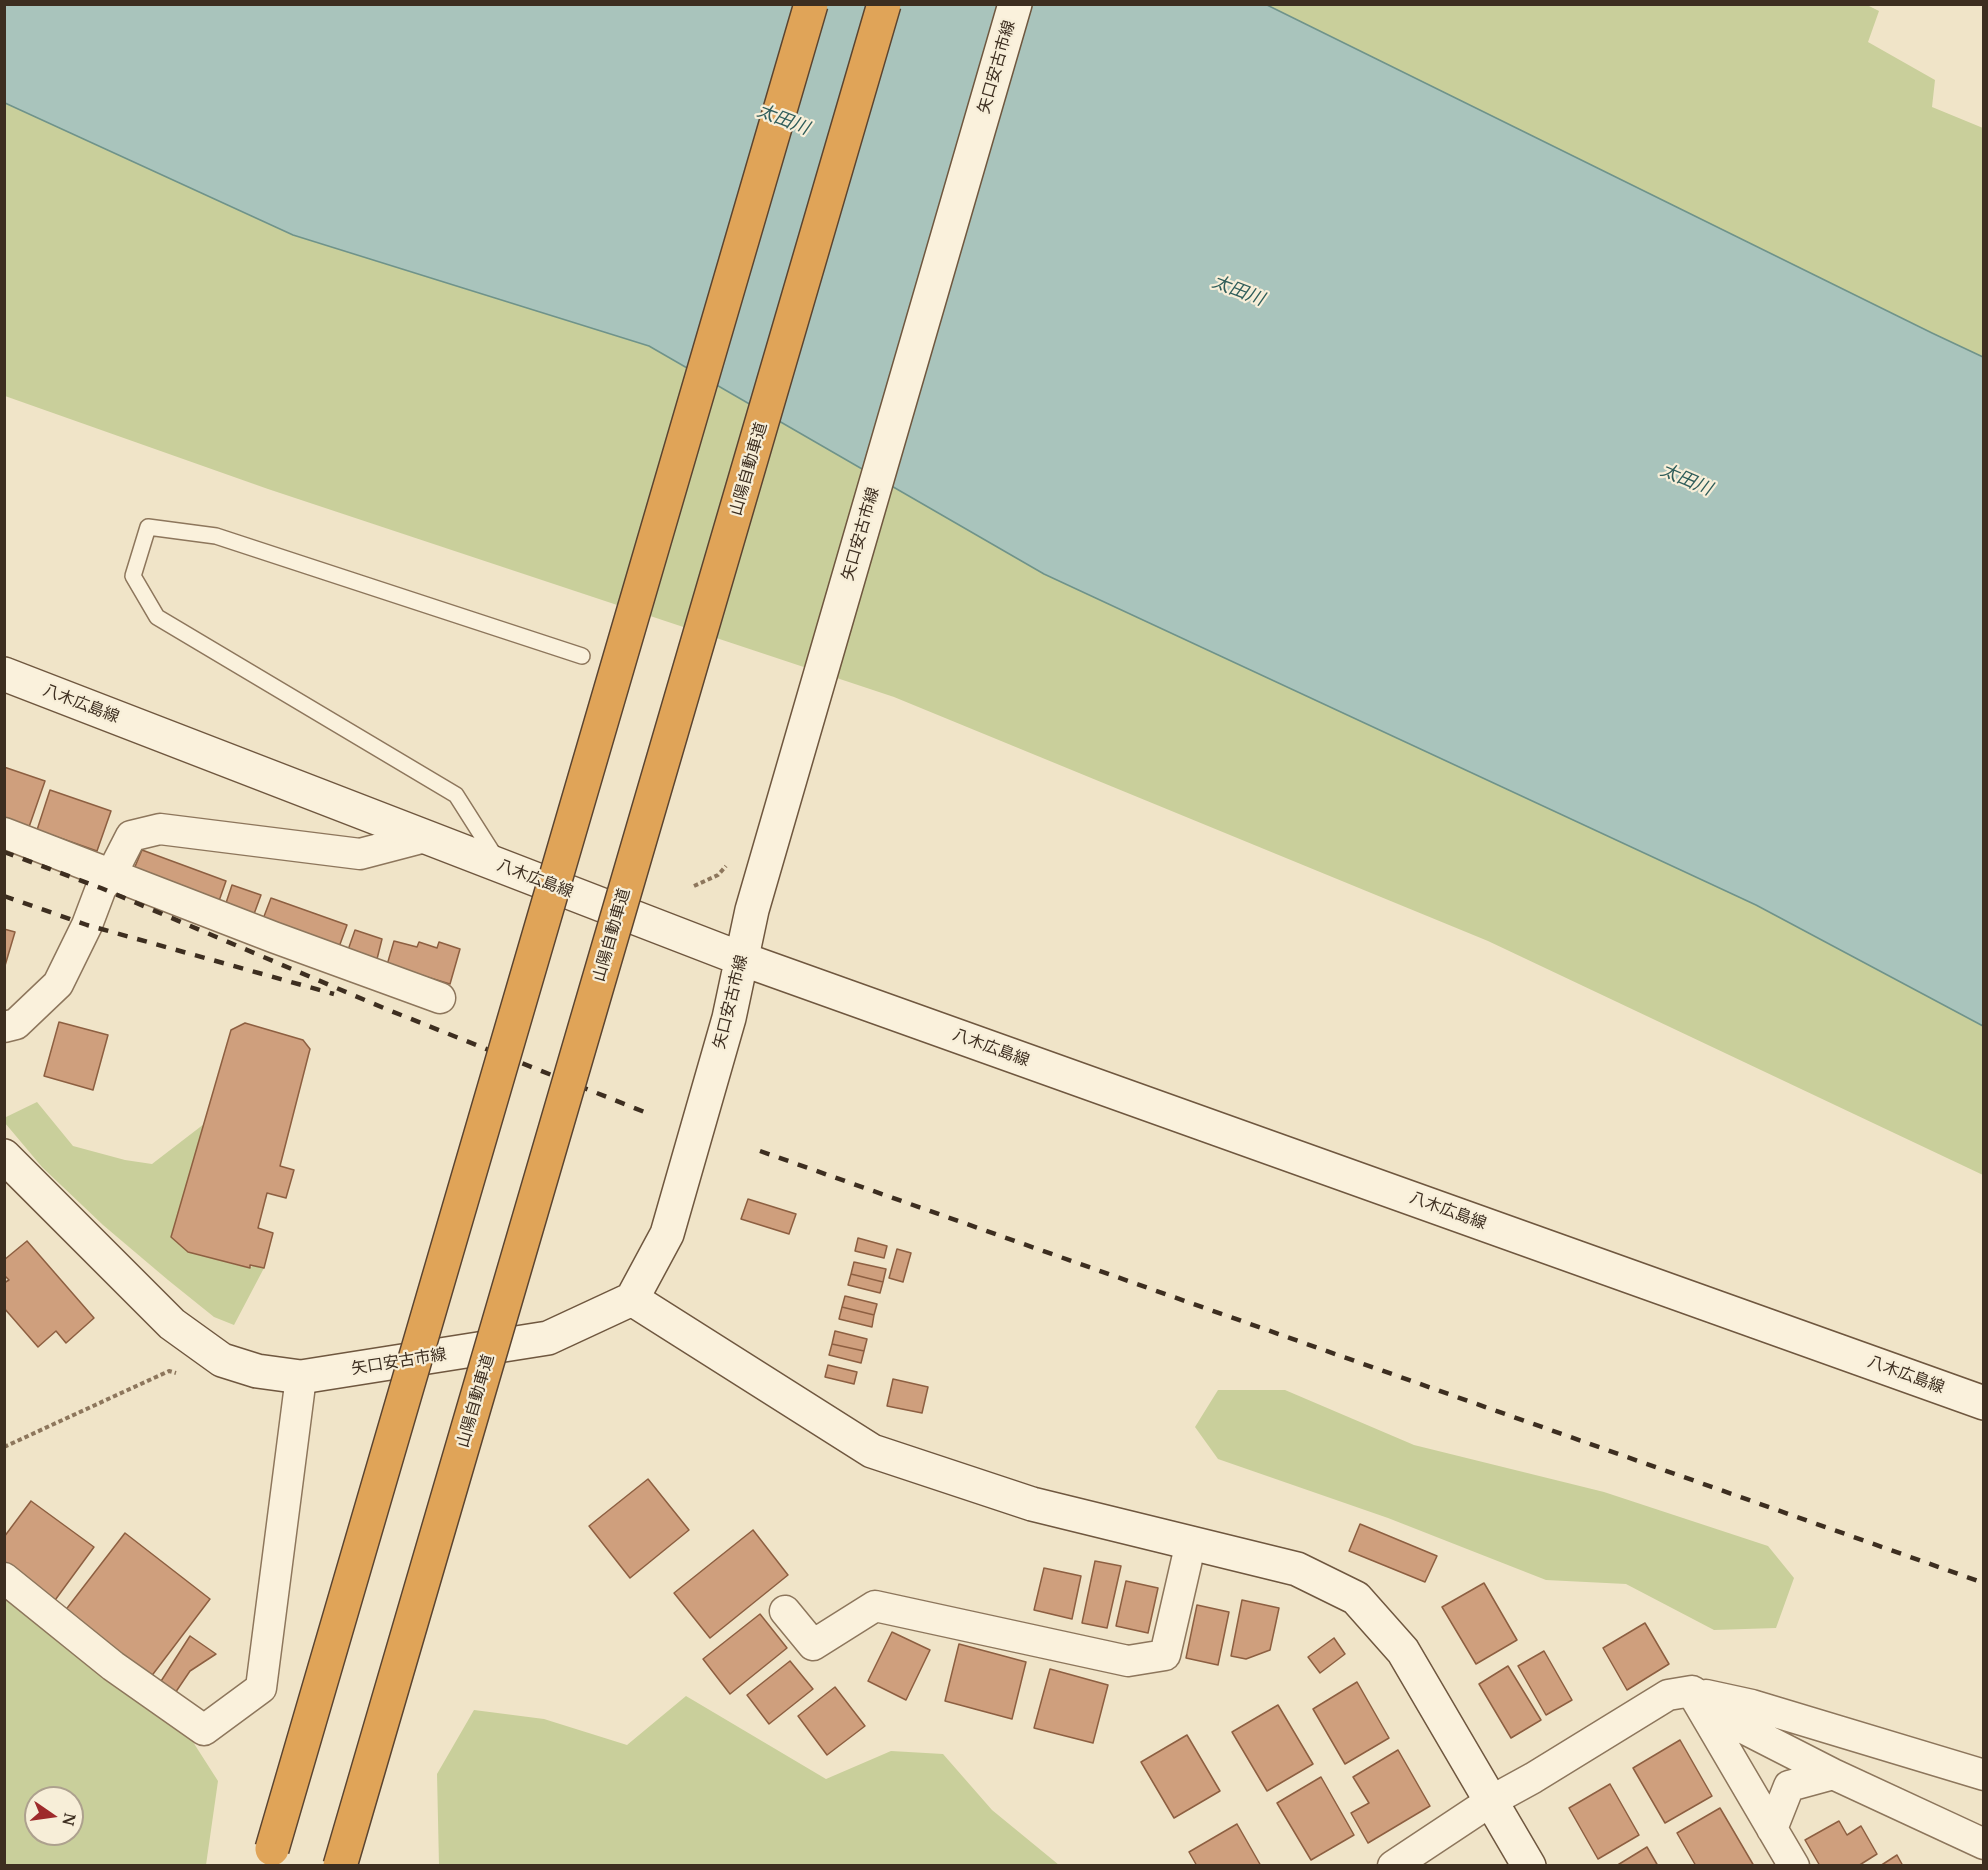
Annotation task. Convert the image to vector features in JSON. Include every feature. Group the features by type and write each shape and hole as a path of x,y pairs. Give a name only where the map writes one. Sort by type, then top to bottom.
{"highway":[{"path":"272,1849 811,4"},
{"name":"山陽自動車道","path":"340,1866 884,4"}],"main road":[{"name":"矢口安古市線","path":"4,1156 172,1324 222,1360 258,1371 301,1377 548,1338 632,1299 667,1234 729,1018 752,910 1015,4"},
{"name":"八木広島線","path":"4,674 742,959 1983,1402"},
{"path":"632,1299 872,1451 1032,1504 1297,1569 1356,1598 1403,1651 1528,1866"}],"street":[{"path":"4,1027 16,1024 58,984 87,925 101,888 131,836 160,829 360,854 426,837"},
{"path":"4,833 273,937 440,998"},
{"path":"4,1578 113,1666 204,1730 261,1688 301,1377"},
{"path":"785,1611 813,1645 874,1606 1128,1660 1165,1654 1191,1542"},
{"path":"1692,1691 1744,1728 1833,1774 1983,1844"},
{"path":"1692,1691 1794,1866"},
{"path":"1393,1866 1491,1802 1668,1695 1692,1691 1752,1705 1983,1775"},
{"path":"1772,1829 1789,1786 1833,1774"}],"lane":[{"path":"501,866 456,795 157,617 133,576 148,527 216,536 582,656"}],"path":[{"path":"4,1447 169,1371 201,1380 222,1360"}],"green space":[{"path":"1865,4 1879,11 1868,42 1935,80 1932,107 1983,128 1983,357 1267,5"},
{"path":"5,103 293,235 649,346 1044,574 1756,905 1983,1026 1983,1175 1488,941 894,697 268,489 5,396"},
{"path":"37,1102 73,1146 125,1160 152,1164 204,1124 188,1252 249,1268 253,1266 264,1268 234,1325 214,1317 168,1280 103,1225 42,1167 5,1123 4,1118"},
{"path":"1218,1390 1285,1390 1414,1445 1604,1492 1768,1546 1794,1578 1776,1628 1714,1630 1626,1584 1546,1580 1388,1518 1218,1459 1195,1427"},
{"path":"4,1585 186,1731 218,1781 206,1865 5,1865"},
{"path":"686,1696 826,1779 891,1751 943,1754 992,1810 1059,1865 439,1865 437,1774 474,1710 544,1719 627,1745"}],"water":[{"name":"太田川","path":"5,5 1267,5 1983,357 1983,1026 1756,905 1044,574 649,346 293,235 5,103"}],"building":[{"path":"4,767 45,781 29,827 4,818"},
{"path":"50,790 111,811 97,851 37,830"},
{"path":"142,850 226,881 219,901 134,869"},
{"path":"232,885 261,895 254,914 226,903"},
{"path":"271,898 347,925 339,947 263,919"},
{"path":"4,929 15,932 4,969"},
{"path":"355,930 382,939 377,959 348,950"},
{"path":"394,941 417,947 419,942 437,948 439,942 460,949 450,984 387,965"},
{"path":"59,1022 108,1035 93,1090 44,1076"},
{"path":"245,1023 303,1040 310,1049 280,1166 294,1170 286,1198 267,1193 258,1228 273,1233 264,1268 250,1265 250,1268 188,1252 171,1237 231,1030"},
{"path":"748,1199 796,1214 789,1234 741,1219"},
{"path":"858,1238 887,1246 884,1258 855,1251"},
{"path":"27,1241 94,1318 66,1343 56,1331 38,1347 4,1308 4,1283 9,1280 4,1275 4,1260"},
{"path":"897,1249 911,1253 903,1282 889,1278"},
{"path":"854,1262 886,1269 883,1282 851,1274"},
{"path":"851,1274 883,1282 880,1293 848,1285"},
{"path":"845,1296 877,1304 874,1315 842,1307"},
{"path":"842,1307 874,1315 872,1327 839,1319"},
{"path":"835,1331 867,1339 864,1351 832,1344"},
{"path":"832,1344 864,1351 861,1363 829,1355"},
{"path":"828,1365 857,1372 854,1384 825,1377"},
{"path":"893,1379 928,1387 922,1413 887,1406"},
{"path":"648,1479 689,1530 630,1578 589,1526"},
{"path":"31,1501 94,1547 50,1607 4,1574 4,1537"},
{"path":"1360,1524 1437,1556 1425,1582 1349,1551"},
{"path":"753,1530 788,1575 710,1638 674,1593"},
{"path":"125,1533 210,1599 147,1682 61,1616"},
{"path":"1095,1561 1121,1566 1107,1628 1082,1623"},
{"path":"1044,1568 1081,1576 1072,1619 1034,1610"},
{"path":"1126,1581 1158,1588 1148,1633 1116,1626"},
{"path":"1484,1583 1517,1640 1476,1664 1442,1607"},
{"path":"1242,1600 1279,1608 1270,1650 1246,1659 1231,1656"},
{"path":"1197,1605 1229,1612 1218,1665 1186,1658"},
{"path":"760,1614 787,1648 730,1694 703,1659"},
{"path":"1645,1623 1669,1664 1627,1690 1603,1648"},
{"path":"892,1632 930,1650 906,1700 868,1681"},
{"path":"190,1636 216,1654 190,1671 171,1699 156,1689"},
{"path":"1334,1638 1345,1654 1320,1673 1308,1657"},
{"path":"959,1644 1026,1662 1012,1719 945,1701"},
{"path":"1544,1651 1572,1700 1546,1715 1518,1666"},
{"path":"790,1661 813,1689 769,1724 747,1695"},
{"path":"1508,1666 1541,1720 1511,1738 1479,1684"},
{"path":"1050,1669 1108,1685 1093,1743 1034,1728"},
{"path":"1357,1682 1389,1738 1345,1764 1313,1709"},
{"path":"835,1687 865,1726 827,1755 798,1716"},
{"path":"1278,1705 1313,1764 1267,1791 1232,1732"},
{"path":"1187,1735 1220,1791 1174,1818 1141,1762"},
{"path":"1680,1740 1712,1796 1665,1823 1633,1768"},
{"path":"1398,1750 1430,1806 1368,1843 1351,1813 1369,1803 1353,1777"},
{"path":"1321,1777 1354,1835 1311,1860 1277,1803"},
{"path":"1610,1784 1639,1835 1598,1859 1569,1808"},
{"path":"1720,1808 1754,1866 1696,1866 1677,1833"},
{"path":"1839,1821 1847,1835 1861,1826 1877,1854 1858,1866 1820,1866 1805,1840"},
{"path":"1237,1824 1261,1866 1197,1866 1189,1852"},
{"path":"1647,1847 1658,1866 1616,1866"},
{"path":"1897,1855 1903,1866 1880,1866"}],"railway":[{"path":"4,852 101,888 386,1009 647,1113"},
{"path":"4,896 87,925 334,994"},
{"path":"760,1151 1984,1583"}]}
